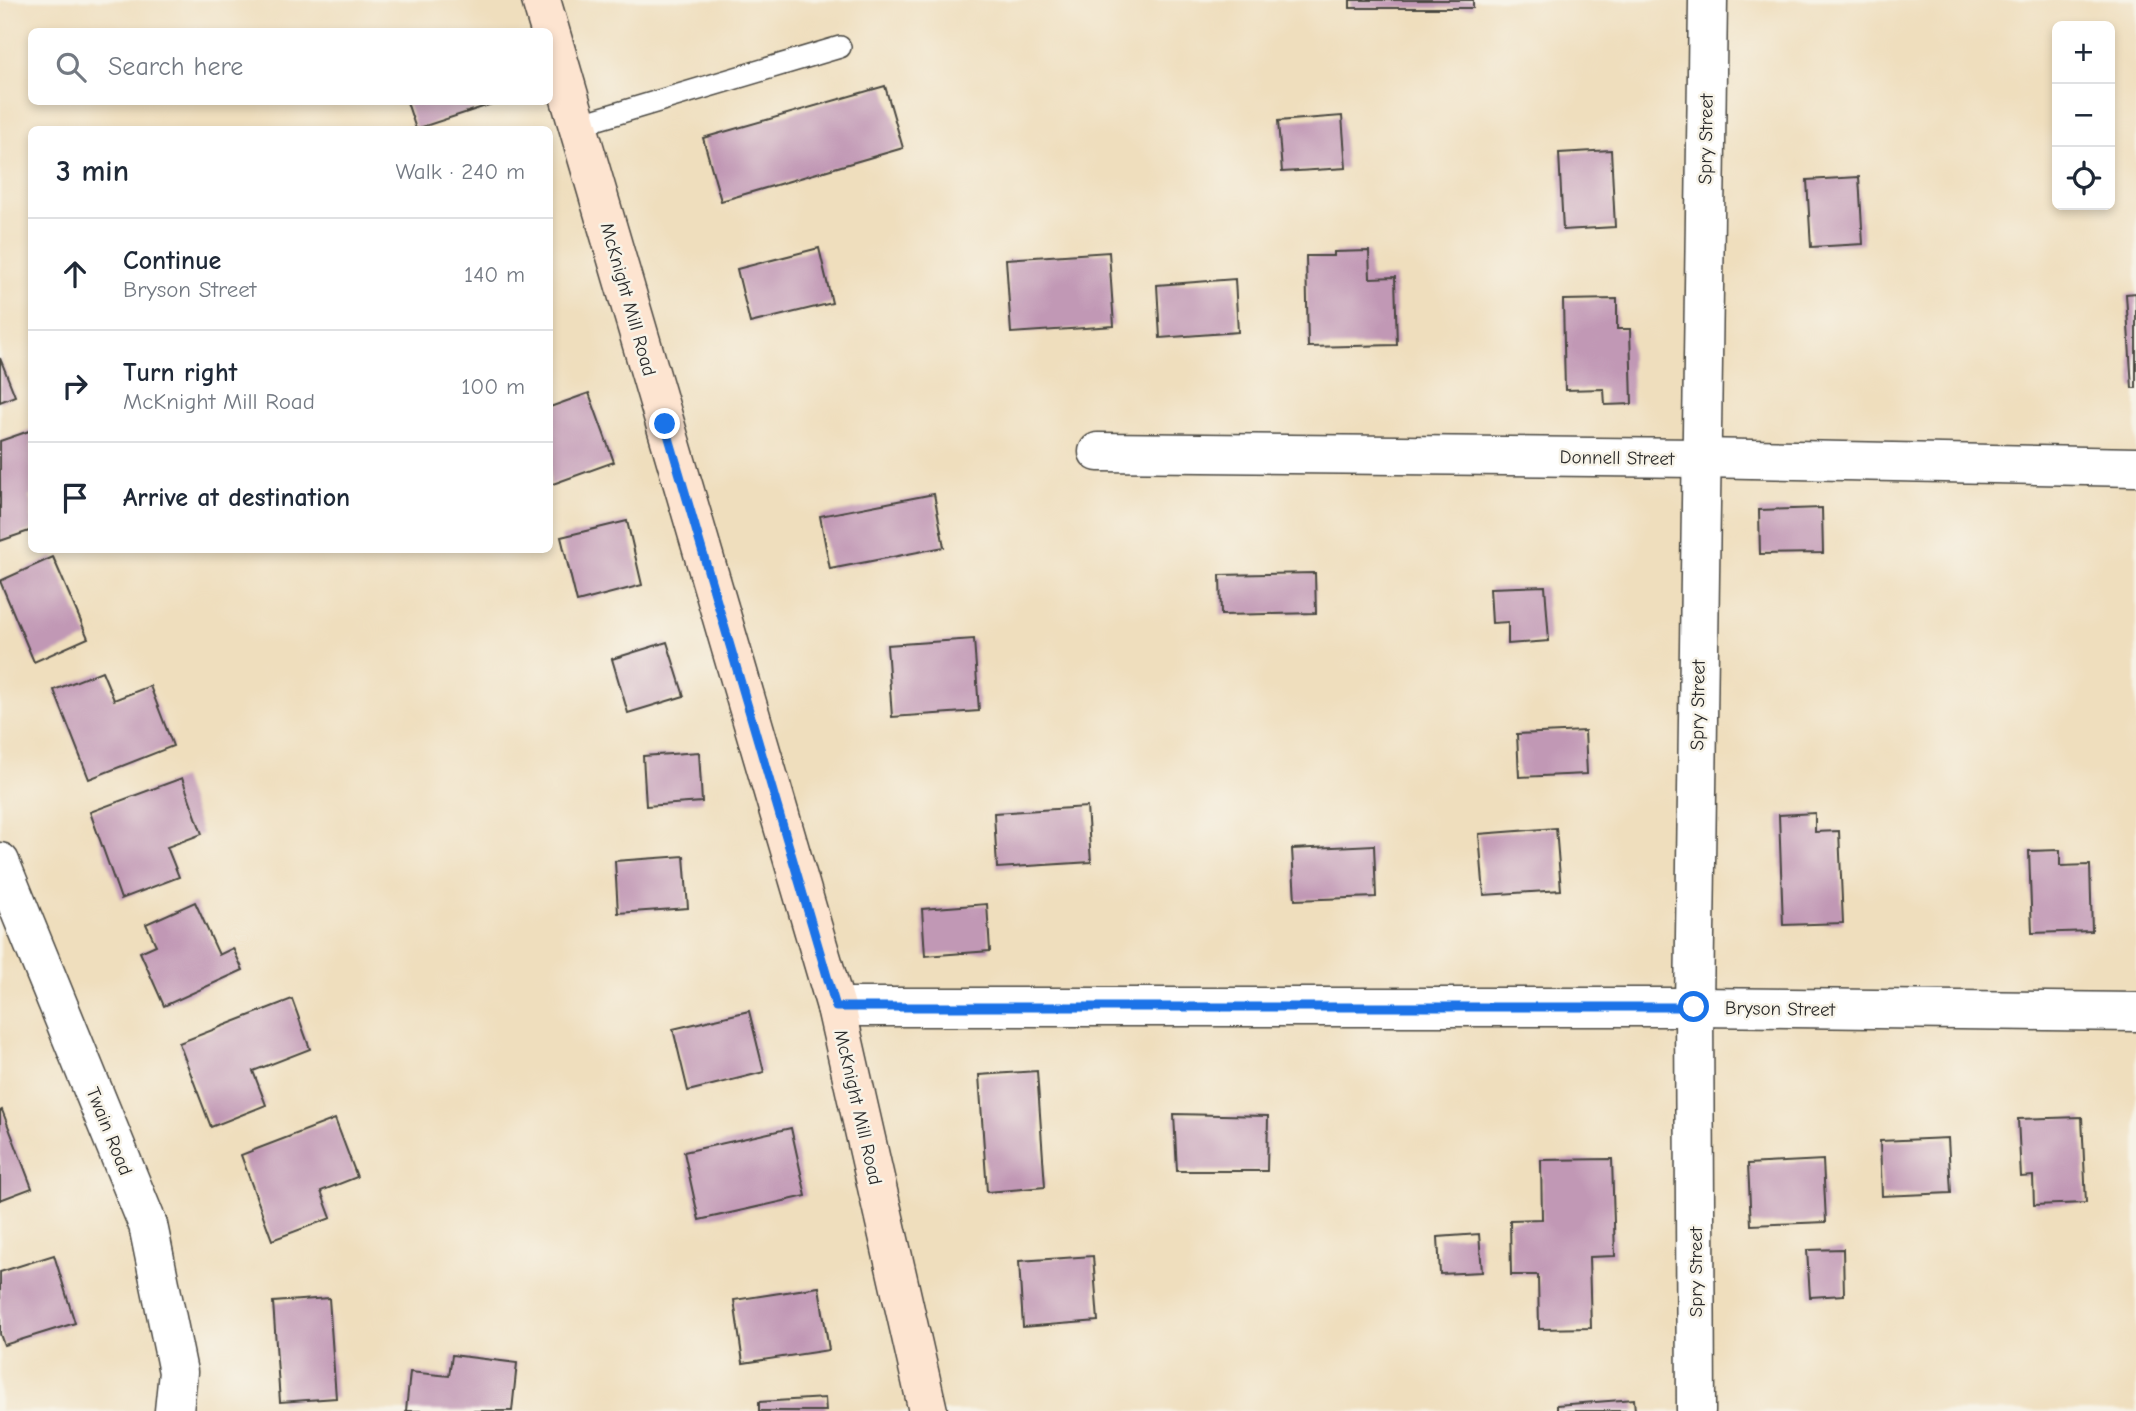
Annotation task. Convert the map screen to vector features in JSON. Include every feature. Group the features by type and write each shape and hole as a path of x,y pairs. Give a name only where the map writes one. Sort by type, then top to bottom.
{"street":[{"name":"McKnight Mill Road","path":"541,0 549,28"},
{"name":"Spry Street","path":"1696,1411 1694,1007 1708,0"},
{"name":"McKnight Mill Road","path":"553,41 836,1007 928,1411"},
{"name":"Donnell Street","path":"1098,452 1700,458 2136,467"},
{"name":"Twain Road","path":"0,862 148,1225 178,1372 174,1411"},
{"name":"Bryson Street","path":"836,1007 1694,1007 2136,1012"}],"lane":[{"path":"578,125 840,47"}],"building":[{"path":"1350,0 1473,0 1473,8 1350,8"},
{"path":"885,86 903,148 721,201 703,138"},
{"path":"408,105 489,105 425,126 415,126"},
{"path":"1342,116 1346,168 1282,172 1278,121"},
{"path":"1611,150 1615,227 1563,230 1559,153"},
{"path":"1859,177 1863,244 1811,247 1807,180"},
{"path":"819,248 832,303 750,323 737,269"},
{"path":"1369,251 1370,278 1395,277 1397,345 1308,347 1306,256 1334,256 1334,252"},
{"path":"1109,252 1114,326 1011,333 1006,259"},
{"path":"1235,279 1238,332 1160,338 1157,285"},
{"path":"2136,293 2136,388 2132,388 2126,294"},
{"path":"1617,299 1617,329 1630,329 1632,404 1605,405 1604,389 1565,390 1563,300"},
{"path":"0,358 15,396 0,402"},
{"path":"589,393 614,462 553,484 553,406"},
{"path":"28,431 28,531 0,541 0,441"},
{"path":"934,494 944,547 830,569 820,516"},
{"path":"1822,508 1823,553 1760,554 1759,510"},
{"path":"627,521 642,585 577,602 561,537"},
{"path":"53,557 88,638 34,662 0,581"},
{"path":"1315,573 1316,613 1221,615 1220,575"},
{"path":"1545,586 1549,641 1508,644 1508,622 1492,623 1490,588"},
{"path":"974,639 979,711 892,717 887,645"},
{"path":"667,642 684,696 628,713 612,659"},
{"path":"102,671 114,700 150,686 173,746 89,779 54,690"},
{"path":"1585,731 1587,774 1519,777 1517,734"},
{"path":"699,752 702,802 646,806 643,756"},
{"path":"182,778 202,834 167,847 179,877 121,899 90,812"},
{"path":"1087,807 1091,862 997,868 994,813"},
{"path":"1815,813 1815,832 1839,831 1843,923 1783,925 1779,815"},
{"path":"1556,828 1561,890 1484,895 1479,834"},
{"path":"1374,845 1376,897 1295,900 1292,849"},
{"path":"2060,850 2060,866 2090,865 2092,931 2032,933 2029,851"},
{"path":"684,856 688,908 618,913 615,861"},
{"path":"195,902 219,955 233,948 243,970 164,1006 140,952 156,945 146,924"},
{"path":"987,904 990,951 925,956 922,909"},
{"path":"292,999 310,1049 253,1071 266,1105 211,1127 179,1043"},
{"path":"749,1011 764,1072 688,1091 673,1029"},
{"path":"1037,1071 1045,1187 987,1192 979,1075"},
{"path":"2,1110 32,1188 0,1200 0,1111"},
{"path":"1174,1114 1268,1116 1267,1171 1177,1171"},
{"path":"2082,1117 2086,1203 2034,1205 2033,1176 2021,1177 2018,1119"},
{"path":"335,1119 357,1177 321,1191 331,1218 272,1240 241,1155"},
{"path":"791,1128 806,1196 699,1220 684,1152"},
{"path":"1948,1138 1951,1193 1882,1196 1880,1141"},
{"path":"1612,1159 1615,1256 1589,1257 1591,1328 1539,1329 1538,1275 1511,1275 1510,1220 1542,1219 1541,1160"},
{"path":"1823,1160 1826,1222 1751,1225 1748,1164"},
{"path":"1479,1234 1482,1272 1440,1274 1438,1237"},
{"path":"1843,1249 1844,1295 1810,1297 1807,1250"},
{"path":"54,1255 75,1323 4,1345 0,1334 0,1272"},
{"path":"1093,1256 1098,1321 1023,1327 1019,1261"},
{"path":"819,1287 829,1350 743,1363 734,1300"},
{"path":"329,1298 336,1398 280,1402 273,1302"},
{"path":"452,1355 517,1363 512,1411 406,1411 410,1372 449,1376"},
{"path":"825,1398 826,1411 759,1411 759,1402"},
{"path":"1634,1399 1635,1411 1557,1411 1557,1405"}],"route":[{"path":"665,424 836,1007 1694,1007"}]}
